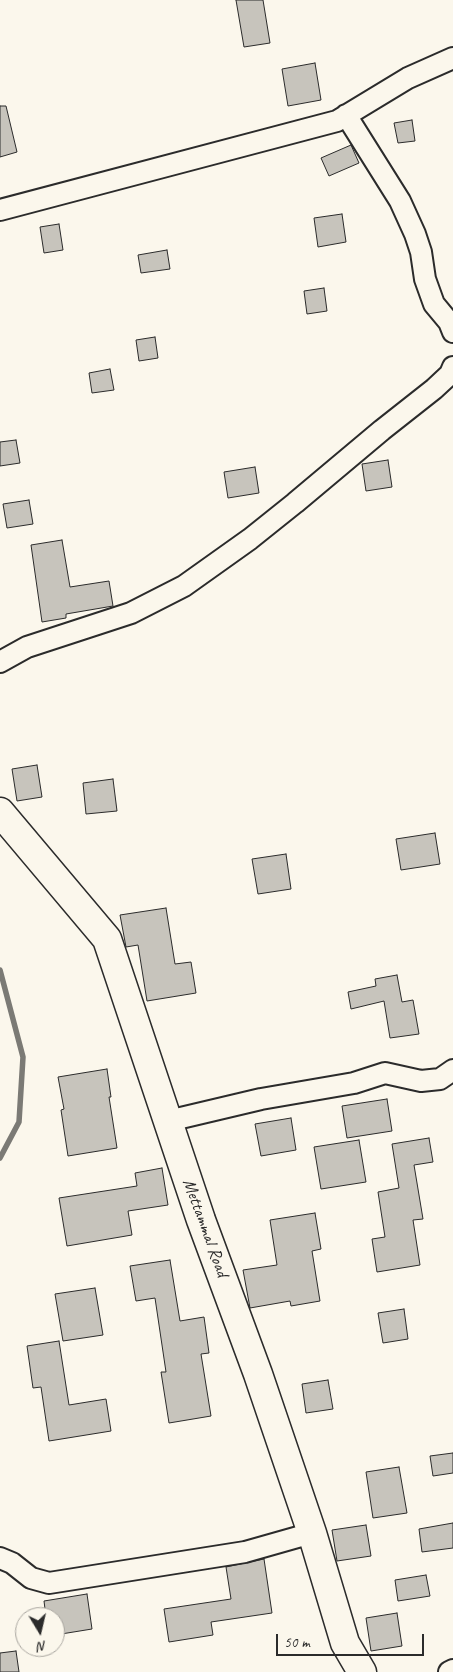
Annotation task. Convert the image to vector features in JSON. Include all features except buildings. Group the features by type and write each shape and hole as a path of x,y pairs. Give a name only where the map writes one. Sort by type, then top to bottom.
{"main road":[{"name":"Mettammal Road","path":"0,812 107,939 201,1220 258,1374 312,1533 345,1644 362,1672"}],"street":[{"path":"0,210 338,121 408,78 453,58"},
{"path":"346,115 400,201 421,252 424,279 434,304 449,322 453,332"},
{"path":"0,662 27,647 131,613 184,586 250,539 295,503 434,389 450,374 453,367"},
{"path":"168,1121 261,1099 354,1084 385,1072 421,1081 440,1079 453,1070"},
{"path":"0,1558 12,1563 31,1578 49,1583 245,1552 312,1533"},
{"path":"449,1672 453,1670"}],"waterway":[{"path":"0,970 23,1057 19,1122 0,1158"}]}
